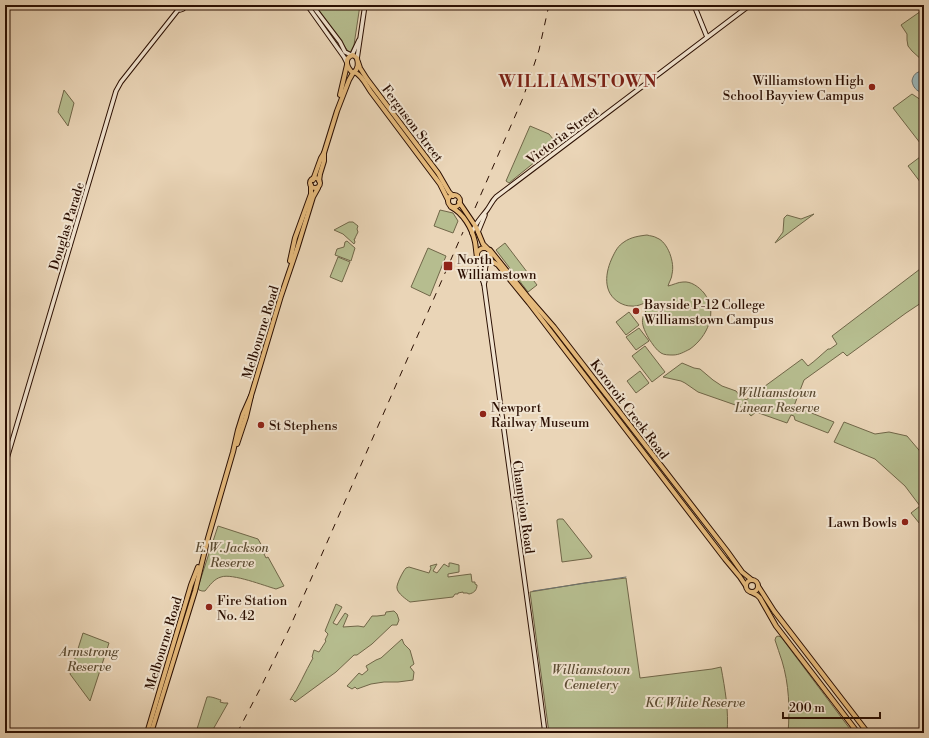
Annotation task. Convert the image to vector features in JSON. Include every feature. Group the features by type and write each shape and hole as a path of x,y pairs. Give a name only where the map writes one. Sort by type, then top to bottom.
{"main road":[{"path":"337,111 348,58 352,55"},
{"name":"Ferguson Street","path":"352,55 355,56 367,79 442,179 453,196"},
{"path":"324,153 320,158 313,180 310,183 314,188 318,188 320,184 319,181 324,161 324,153 348,80 358,67 358,61"},
{"name":"Ferguson Street","path":"347,64 349,69 361,77 440,184 448,200"},
{"path":"402,134 406,131"},
{"path":"313,180 316,179 319,181"},
{"name":"Melbourne Road","path":"288,274 295,238 311,194 311,185"},
{"name":"Melbourne Road","path":"147,733 194,592 202,560 234,452 248,412 251,396 288,274 313,197 318,188"},
{"path":"450,197 457,197 475,225 483,244 491,253 490,260 487,262 482,262 478,258 475,242 468,224 459,211 448,203 448,200 450,197"},
{"path":"451,206 456,206 459,202"},
{"path":"295,238 300,240"},
{"path":"478,258 480,249 485,248 489,250"},
{"name":"Kororoit Creek Road","path":"489,250 551,323 742,572 752,580"},
{"name":"Kororoit Creek Road","path":"487,262 494,262 498,265 725,559 743,580 746,586"},
{"path":"548,328 551,323"},
{"path":"653,465 654,456"},
{"name":"Melbourne Road","path":"151,733 189,591 202,560"},
{"path":"858,733 776,626 761,599 748,590 746,586 748,582 752,580 757,582 774,611 868,733"},
{"path":"751,592 756,591 758,586"},
{"path":"189,591 194,592"}],"street":[{"name":"Douglas Parade","path":"5,465 116,91 121,82 178,7 181,10 183,9 182,5"},
{"path":"307,5 347,64"},
{"path":"312,5 340,42 345,52 352,55 360,36"},
{"path":"358,61 364,5"},
{"path":"694,5 707,37"},
{"name":"Victoria Street","path":"478,232 493,199 750,5"},
{"name":"Victoria Street","path":"472,232 475,225 486,212"},
{"name":"Champion Road","path":"478,258 484,284 545,733"},
{"name":"Champion Road","path":"484,284 484,268 487,262"}],"green space":[{"path":"322,5 360,5 354,45 350,53 318,11"},
{"path":"924,9 924,62 908,46 907,34 901,25"},
{"path":"64,90 74,103 68,126 58,112"},
{"path":"912,94 924,102 924,148 893,108"},
{"path":"530,126 549,134 557,144 509,183 506,181"},
{"path":"924,154 924,187 908,166"},
{"path":"440,210 453,213 458,221 453,233 434,226"},
{"path":"814,214 775,243 783,232 784,218 787,215 801,219"},
{"path":"349,222 353,222 358,226 358,232 354,239 354,244 343,234 334,230"},
{"path":"647,235 661,240 670,253 673,269 672,277 668,286 679,282 689,282 695,285 704,293 711,308 711,316 706,331 696,344 682,353 667,355 661,353 649,339 642,323 644,315 652,300 637,306 626,305 614,299 608,288 608,269 617,248 629,239"},
{"path":"347,241 355,248 351,261 335,255 337,249 344,247 345,242"},
{"path":"505,243 537,285 528,292 496,250"},
{"path":"428,248 446,256 430,296 411,287"},
{"path":"338,257 350,262 342,282 330,277"},
{"name":"Williamstown Linear Reserve","path":"924,266 924,301 847,356 843,352 804,380 794,406 834,422 828,433 795,420 794,416 791,415 787,423 756,412 751,416 744,408 698,392 681,381 663,377 682,363 700,369 722,386 736,391 746,400 802,359 808,366 811,364 828,349 837,344 832,336"},
{"path":"629,312 639,325 626,335 616,322"},
{"path":"639,328 649,341 636,350 626,337"},
{"path":"645,346 665,372 652,382 632,356"},
{"path":"640,371 649,383 636,393 627,381"},
{"path":"844,422 875,434 889,432 907,436 924,456 924,529 911,513 920,506 905,486 875,459 834,442"},
{"path":"559,519 563,519 592,556 591,558 562,562 557,522"},
{"name":"E. W. Jackson Reserve","path":"218,526 258,539 266,553 264,554 266,558 268,557 284,586 276,589 240,578 226,576 216,579 205,591 199,590 198,587"},
{"path":"449,563 459,565 459,572 448,574 448,577 471,574 472,582 475,582 477,585 474,592 469,594 463,592 458,593 453,597 410,602 397,590 399,581 406,568 409,567 429,573 431,568 430,566 437,564 433,571 437,573 444,564 449,567"},
{"name":"Williamstown Cemetery","path":"626,578 640,678 721,667 727,708 727,733 549,733 530,592"},
{"path":"336,604 342,607 333,623 337,625 345,613 348,615 343,627 364,627 372,616 385,615 386,612 394,611 399,620 397,625 392,625 372,644 357,655 354,655 336,672 295,702 292,699 290,700 313,658 314,650 319,652 326,641 325,640 328,634 325,631"},
{"name":"Armstrong Reserve","path":"83,633 109,643 90,701 70,674"},
{"path":"778,636 781,637 853,733 788,733 788,688 775,640"},
{"path":"402,639 404,644 410,650 414,664 410,667 414,672 413,680 371,684 357,689 355,687 352,689 347,686 359,673 362,675 368,670 366,666 381,658"},
{"path":"207,697 212,697 221,700 220,702 228,703 211,733 207,733 205,731 203,733 197,729"}],"water":[{"path":"924,71 922,82 923,93 915,88 912,81 915,74"}],"waterway":[{"path":"533,591 626,577"}],"railway":[{"path":"475,208 523,98 539,50 549,5"},
{"path":"237,733 290,627 463,232"}],"place":[{"name":"Williamstown High School Bayview Campus","path":"872,87"},
{"name":"North Williamstown","path":"448,266"},
{"name":"Bayside P-12 College Williamstown Campus","path":"636,311"},
{"name":"Newport Railway Museum","path":"483,414"},
{"name":"St Stephens","path":"261,425"},
{"name":"Lawn Bowls","path":"905,522"},
{"name":"Fire Station No. 42","path":"209,607"}],"district":[{"name":"WILLIAMSTOWN","path":"578,81"}],"park label":[{"name":"KC White Reserve","path":"695,702"}]}
